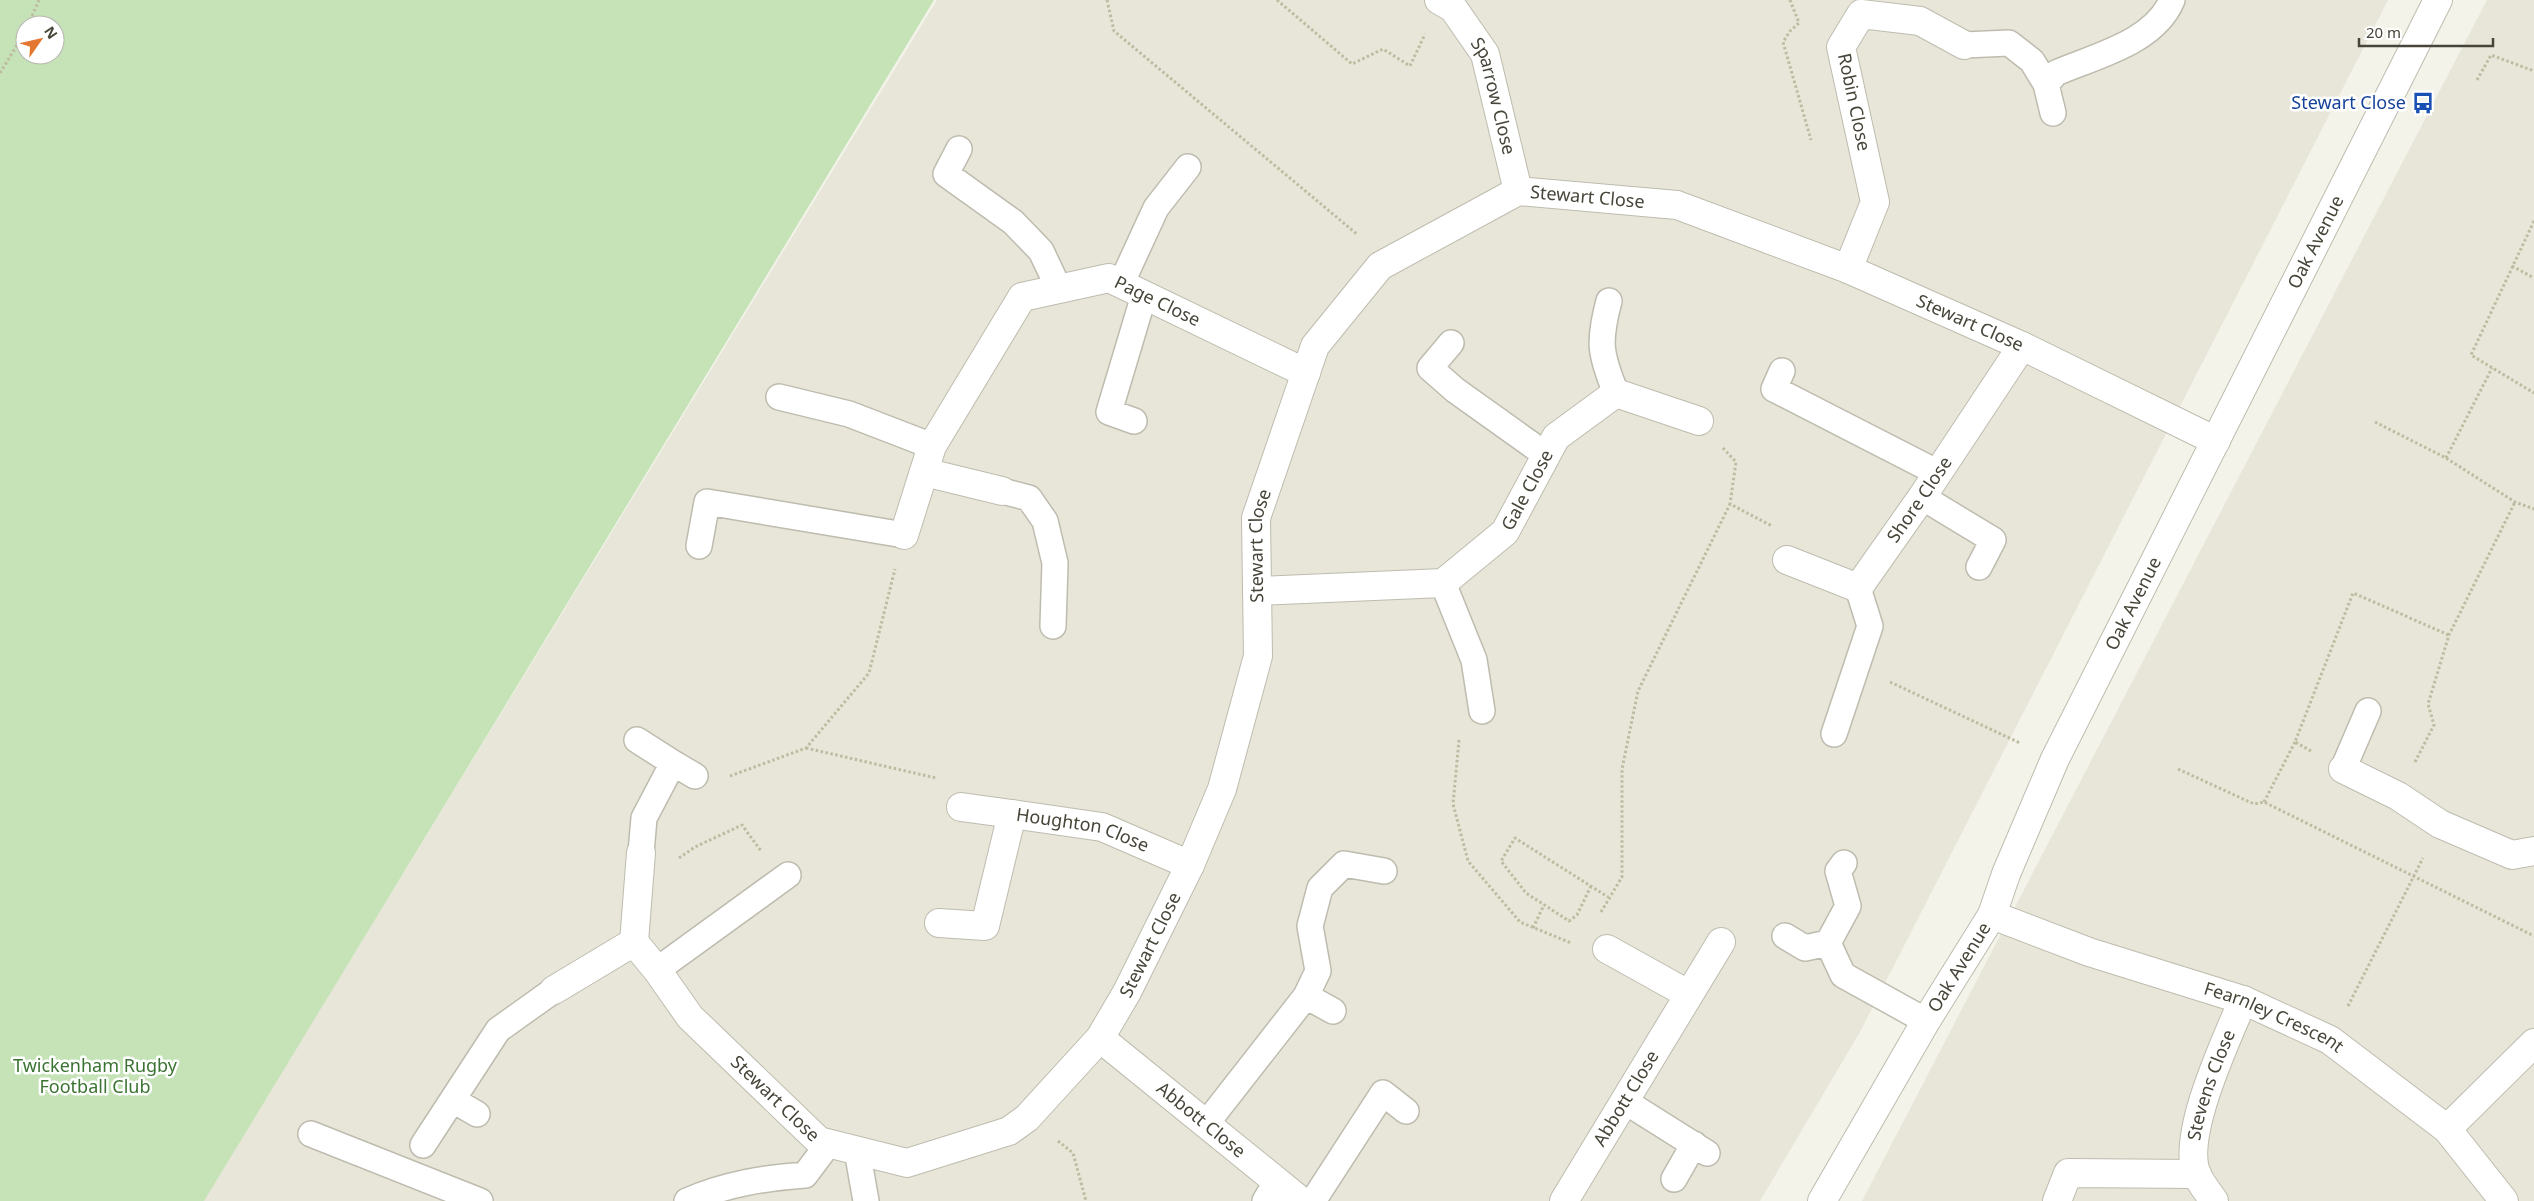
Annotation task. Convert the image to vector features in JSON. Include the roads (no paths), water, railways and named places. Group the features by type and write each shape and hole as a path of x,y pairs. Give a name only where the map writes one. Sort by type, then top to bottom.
{"street":[{"name":"Oak Avenue","path":"1822,1201 1926,1020 1992,915 2006,874 2055,759 2438,0"},
{"name":"Sparrow Close","path":"1448,2 1485,54 1518,191"},
{"name":"Robin Close","path":"1848,269 1875,202 1841,47 1859,7 1920,22 1964,45"},
{"name":"Stewart Close","path":"634,942 657,970 690,1017 819,1141 907,1163 1009,1132 1027,1118 1100,1038 1127,992 1190,866 1222,789 1258,656 1256,518 1314,346 1380,266 1518,191 1677,206 1848,269 2022,346 2216,441"},
{"name":"Page Close","path":"904,535 932,446 1022,297 1109,278 1306,373"},
{"name":"Shore Close","path":"1858,588 1922,497 2022,346"},
{"path":"1616,393 1699,421"},
{"name":"Gale Close","path":"1443,583 1505,532 1556,437 1616,393"},
{"path":"924,472 1002,490"},
{"path":"1791,562 1858,588"},
{"path":"1257,591 1443,583"},
{"path":"2343,769 2398,796 2440,824 2512,855 2534,851"},
{"path":"961,807 1012,814"},
{"name":"Houghton Close","path":"938,923 985,926 1012,814 1102,827 1190,866"},
{"path":"554,990 634,942 636,890 641,853"},
{"name":"Fearnley Crescent","path":"1992,915 2089,952 2243,1000 2330,1040 2447,1129 2504,1201"},
{"name":"Abbott Close","path":"1564,1201 1626,1102 1688,994 1722,942"},
{"path":"1607,949 1688,994"},
{"name":"Stevens Close","path":"2214,1201 2196,1174 2194,1144 2209,1081 2243,1000"},
{"name":"Abbott Close","path":"1100,1038 1206,1124 1271,1191 1301,1201"},
{"path":"2447,1129 2534,1043"},
{"path":"2057,1201 2068,1173 2196,1174"}],"lane":[{"path":"2046,84 2056,73 2137,38 2166,14 2172,0"},
{"path":"1964,45 2009,43 2032,61 2046,84 2053,113"},
{"path":"960,149 946,174 1013,222 1041,251 1059,289"},
{"path":"1134,421 1109,412 1133,290 1156,208 1188,167"},
{"path":"1609,302 1600,334 1605,367 1616,393"},
{"path":"1451,343 1430,368 1456,390 1546,455"},
{"path":"1782,371 1774,389 1938,473"},
{"path":"779,397 849,414 932,446"},
{"path":"1002,490 1029,498 1045,522 1054,563 1053,626"},
{"path":"1922,497 1993,540 1979,567"},
{"path":"700,546 707,502 904,535"},
{"path":"1443,583 1474,660 1482,711"},
{"path":"1834,734 1870,626 1858,588"},
{"path":"2343,769 2368,711"},
{"path":"637,740 695,776"},
{"path":"641,853 644,818 673,763"},
{"path":"1785,936 1805,948 1828,943 1848,906 1838,871 1844,863"},
{"path":"1206,1124 1306,996 1318,971 1310,926 1320,888 1344,864 1384,871"},
{"path":"657,970 788,875"},
{"path":"1828,943 1843,975 1926,1020"},
{"path":"423,1145 498,1030 554,990"},
{"path":"1306,996 1333,1011"},
{"path":"1314,1201 1383,1093 1406,1111"},
{"path":"453,1100 477,1114"},
{"path":"1626,1102 1701,1148 1674,1179"},
{"path":"311,1134 480,1201"},
{"path":"687,1201 713,1190 765,1178 805,1175 829,1143"},
{"path":"857,1150 865,1200"}],"place":[{"name":"Stewart Close","path":"2423,103"}],"park label":[{"name":"Twickenham Rugby Football Club","path":"95,1076"}]}
